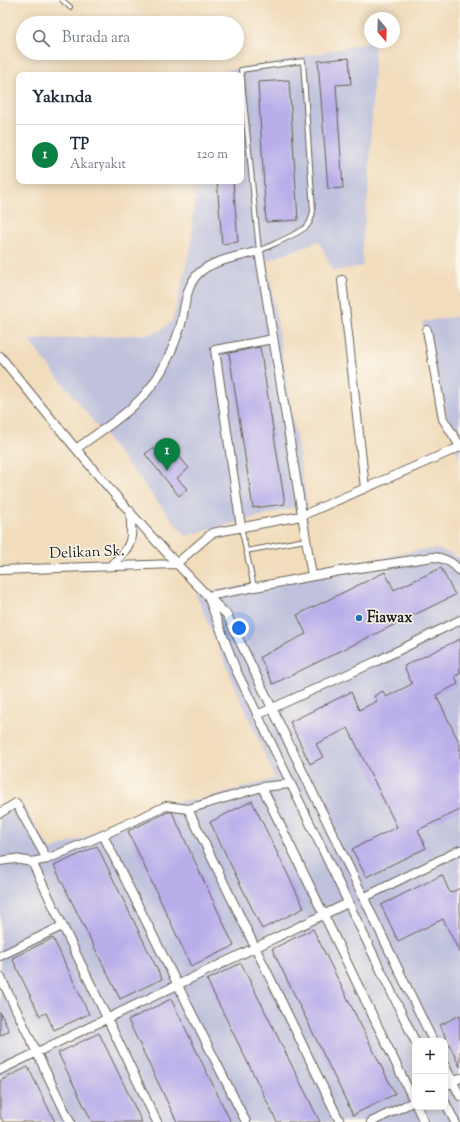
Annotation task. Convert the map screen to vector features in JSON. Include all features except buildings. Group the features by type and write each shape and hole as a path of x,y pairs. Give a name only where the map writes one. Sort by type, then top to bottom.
{"street":[{"path":"76,449 133,406 154,384 174,345 180,328 189,286 198,273 213,264 259,251 312,576"},
{"path":"342,280 365,488"},
{"path":"176,564 212,533 301,516 460,446 443,419 427,330"},
{"path":"241,528 215,350 273,339"},
{"path":"0,356 76,449 176,564 227,615 432,1038"},
{"path":"110,566 122,556 131,541 132,531 130,511"},
{"path":"208,596 312,576 433,558 449,561 460,571"},
{"name":"Delikan Sk.","path":"0,570 176,564"},
{"path":"208,596 236,670 414,1038"},
{"path":"257,715 377,661 460,620"},
{"path":"0,861 15,859 32,862 47,858 104,835 166,806 188,809 262,787 290,784"},
{"path":"262,787 412,1097"},
{"path":"0,813 16,803 47,858"},
{"path":"188,809 340,1122"},
{"path":"104,835 246,1122"},
{"path":"364,898 460,850"},
{"path":"32,862 157,1122"},
{"path":"0,1070 348,903"},
{"path":"0,956 62,926"},
{"path":"0,976 70,1122"},
{"path":"448,1070 456,1080 460,1096"},
{"path":"371,1122 412,1104"},
{"path":"448,1108 455,1122"},
{"path":"418,1110 424,1122"}],"lane":[{"path":"62,0 70,7"},
{"path":"241,72 241,70 303,61 313,211 312,216 308,224 301,230 259,251 244,109"},
{"path":"241,528 254,587"},
{"path":"246,551 305,540"}],"shaded area":[{"path":"364,44 364,48 375,48 369,186 362,244 363,266 333,271 319,241 267,261 307,504 185,536 28,340 150,334 160,331 171,322 191,246 195,192 191,184 244,184 244,72 215,72 277,62"},
{"path":"460,316 460,459 422,322"},
{"path":"425,549 441,550 460,558 460,1122 0,1122 0,809 19,800 51,850 110,827 163,803 201,799 275,779 196,595"}],"place":[{"name":"TP","path":"167,471"},
{"name":"Fiawax","path":"359,618"}]}
